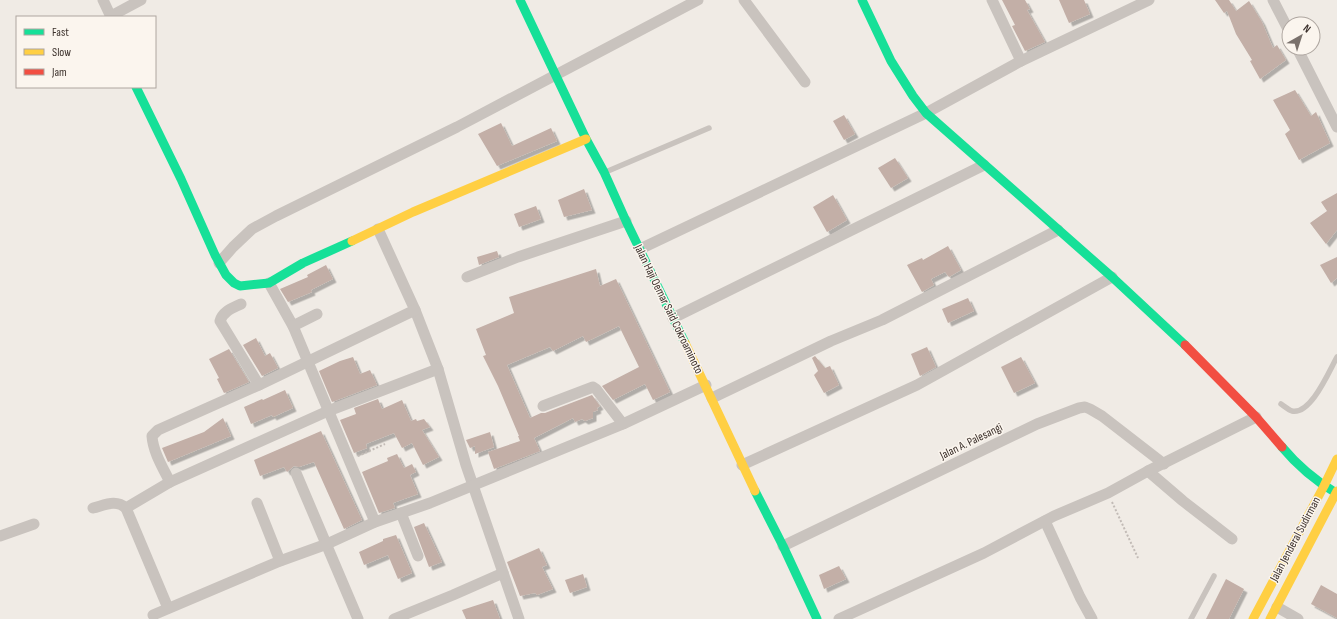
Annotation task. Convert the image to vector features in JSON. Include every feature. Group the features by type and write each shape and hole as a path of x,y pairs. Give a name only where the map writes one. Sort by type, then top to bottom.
{"main road":[{"name":"Jalan Haji Oemar Said Cokroaminoto","path":"520,0 706,385 742,465 783,546 816,619"},
{"path":"862,0 891,61 913,96 926,113 1112,278 1196,356 1256,417 1290,457 1324,486 1336,492 1270,619"},
{"path":"136,88 150,120 186,190 219,263 227,276 236,285 245,286 269,283 303,263 412,212 586,139"},
{"name":"Jalan Jenderal Sudirman","path":"1253,619 1337,459"}],"street":[{"path":"102,0 111,16 141,0"},
{"path":"219,263 252,229 457,127 698,0"},
{"path":"744,0 805,82"},
{"path":"992,0 1021,61"},
{"path":"640,249 926,113 1021,61 1149,0"},
{"path":"1273,0 1281,16"},
{"path":"1301,56 1337,127"},
{"path":"673,318 984,165"},
{"path":"467,277 518,257 626,221"},
{"path":"378,229 415,310 438,369 473,485 519,619"},
{"path":"712,398 831,341 882,320 1058,230"},
{"path":"742,465 917,385 1112,278"},
{"path":"269,283 293,326 375,522"},
{"path":"241,304 227,311 222,316 220,321 258,385"},
{"path":"170,482 152,441 152,436 154,434 168,425 308,362 415,310"},
{"path":"293,326 317,314"},
{"path":"126,508 170,482 328,411 438,369"},
{"path":"153,615 280,561 327,544 375,522 430,503 623,424 706,385"},
{"path":"543,406 593,387 623,424"},
{"name":"Jalan A. Palesangi","path":"783,546 1036,424 1079,408 1085,407 1102,416 1164,464"},
{"path":"839,619 984,553 1054,516 1108,494 1148,471 1256,417"},
{"path":"1148,471 1183,501 1232,539"},
{"path":"296,473 358,619"},
{"path":"93,508 115,502 126,508 168,608"},
{"path":"257,503 280,561"},
{"path":"401,514 418,556"},
{"path":"1045,521 1080,597 1092,619"},
{"path":"0,536 34,524"},
{"path":"394,619 453,595 503,572"},
{"path":"1277,607 1298,619"}],"lane":[{"path":"604,172 709,128"},
{"path":"1281,404 1292,411 1303,410 1312,401 1337,357"},
{"path":"1191,619 1214,576"}],"path":[{"path":"350,460 385,444"},
{"path":"1108,494 1138,558"}],"building":[{"path":"1002,0 1025,0 1030,9 1027,10 1045,42 1025,51 1012,26 1015,25"},
{"path":"1059,0 1084,0 1090,14 1069,23"},
{"path":"1215,0 1229,0 1236,11 1249,1 1262,22 1273,48 1277,45 1281,52 1281,56 1284,56 1286,60 1260,79 1250,61 1252,60 1236,34 1227,11 1224,13"},
{"path":"1295,90 1311,116 1316,112 1330,143 1299,160 1285,134 1290,130 1273,100"},
{"path":"844,115 855,134 844,140 833,121"},
{"path":"501,123 512,146 551,128 557,141 497,166 478,134"},
{"path":"895,158 908,178 891,188 878,168"},
{"path":"584,189 592,210 564,217 558,200"},
{"path":"1337,193 1337,230 1326,244 1310,223 1327,211 1321,202"},
{"path":"833,195 847,220 827,232 813,207"},
{"path":"536,206 541,219 519,227 514,214"},
{"path":"948,246 961,270 949,277 945,272 931,279 934,285 922,292 907,265 922,258 923,260"},
{"path":"497,251 499,257 479,265 477,257"},
{"path":"1337,257 1337,278 1331,283 1320,265"},
{"path":"326,265 333,279 311,290 312,292 288,302 280,289 308,277 307,275"},
{"path":"596,269 600,286 616,279 670,392 653,400 645,384 613,400 602,386 639,367 619,326 586,342 583,336 553,351 550,347 507,365 530,418 592,395 600,406 597,408 598,410 593,412 593,418 585,421 582,419 575,422 573,418 534,438 540,451 494,469 488,452 520,441 498,386 483,356 486,355 476,329 514,313 509,297"},
{"path":"968,298 974,311 948,323 942,309"},
{"path":"256,338 265,356 270,353 278,368 262,376 243,345"},
{"path":"927,347 936,367 920,376 911,354"},
{"path":"229,349 249,382 224,393 217,379 219,378 209,359"},
{"path":"815,356 825,368 830,366 839,385 824,393 814,375 818,371 812,358"},
{"path":"353,357 360,374 370,370 377,385 332,402 319,371 340,361"},
{"path":"1021,357 1035,383 1014,393 1001,367"},
{"path":"285,390 293,408 273,417 272,415 251,424 244,407"},
{"path":"378,399 382,409 402,400 411,421 416,419 417,421 424,419 430,427 422,430 439,457 423,465 412,443 402,448 394,433 366,444 367,448 354,453 340,420 356,414 354,408"},
{"path":"223,418 231,436 168,462 162,448 204,432"},
{"path":"321,431 362,520 344,529 314,462 299,467 294,466 287,472 284,467 260,476 254,460"},
{"path":"490,432 494,447 475,454 475,446 470,448 466,440"},
{"path":"397,454 404,468 412,464 416,472 410,475 418,494 393,503 395,508 379,513 362,472 388,461 387,458"},
{"path":"424,523 442,562 429,567 414,527"},
{"path":"396,535 412,573 398,579 388,555 364,565 359,552 383,541 383,539"},
{"path":"539,548 547,565 542,567 553,589 537,595 535,593 520,596 507,562"},
{"path":"839,566 846,579 824,589 819,575"},
{"path":"583,574 587,587 570,593 565,580"},
{"path":"1226,579 1244,589 1229,619 1206,619"},
{"path":"1321,585 1337,594 1337,618 1311,604"},
{"path":"493,600 500,619 466,619 462,610"}],"traffic: fast":[{"path":"520,0 685,343"},
{"path":"862,0 891,61 913,96 926,113 1112,277 1185,345"},
{"path":"136,88 181,179 215,255 226,275 234,283 240,286 269,283 303,263 352,241"},
{"path":"1282,447 1307,472 1336,493"},
{"path":"755,491 783,546 817,619"}],"traffic: slow":[{"path":"352,241 413,212 586,139"},
{"path":"685,343 755,491"},
{"path":"1253,619 1337,459"},
{"path":"1270,619 1337,491"}],"traffic: jam":[{"path":"1185,345 1256,417 1282,447"}]}
